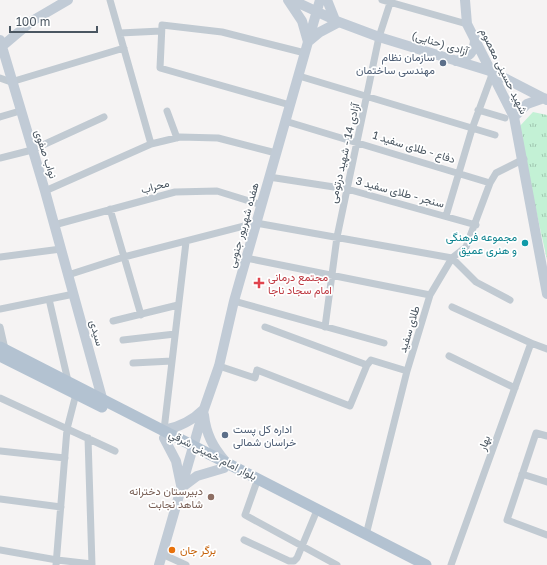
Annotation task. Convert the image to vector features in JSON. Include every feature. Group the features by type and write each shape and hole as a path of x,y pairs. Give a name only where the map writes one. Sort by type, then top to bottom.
{"main road":[{"path":"1,45 32,21 68,0"},
{"path":"288,0 302,21 308,42 320,32 340,22 327,0"},
{"name":"آزادی (حنایی)","path":"292,0 340,22 380,37 493,72 546,99"},
{"name":"هفده شهریور جنوبی","path":"159,565 204,409 219,366 234,301 320,0"},
{"name":"شهید حسینی معصوم","path":"465,0 467,24 493,72 524,159 542,251 547,293"},
{"path":"456,61 469,56 473,51 475,38"},
{"name":"نواب صفوی","path":"1,45 45,191 68,275"},
{"path":"510,118 527,104 546,99"},
{"name":"سیدی","path":"68,275 100,400"},
{"name":"بلوار امام خمینی شرقي","path":"2,351 68,381 82,394"},
{"name":"بلوار امام خمینی شرقي","path":"2,351 82,394 100,400 164,434 426,565"},
{"path":"204,409 205,423 209,437 225,464 197,476 182,488 176,462 164,434 190,421 204,409"},
{"name":"بلوار امام خمینی شرقي","path":"225,464 256,484 414,565"}],"street":[{"path":"110,0 151,144"},
{"path":"382,0 391,1 467,24"},
{"name":"آزادی 14 - شهید درتومی","path":"325,327 337,237 380,37 391,1"},
{"path":"290,105 160,68 162,25 222,32 305,53"},
{"path":"120,33 161,31"},
{"path":"0,78 11,82 124,48"},
{"path":"446,216 472,128 493,72"},
{"path":"299,76 495,136"},
{"path":"478,110 510,118"},
{"path":"0,117 20,111"},
{"path":"167,111 177,138"},
{"path":"0,158 32,150 104,117"},
{"name":"دفاع - طلای سفید 1","path":"286,121 459,172 490,183"},
{"path":"45,191 151,144 177,138 218,138 276,153"},
{"name":"طلای سفید","path":"366,535 407,371 430,295 452,258 466,247 476,225 490,183 496,173 524,159"},
{"name":"سنجر - طلای سفید 3","path":"270,177 347,189 476,225"},
{"name":"محراب","path":"54,225 110,209 182,192 217,191 262,205"},
{"path":"110,209 141,315"},
{"path":"68,275 124,257 256,223 452,258 476,282 510,300"},
{"path":"164,434 186,242"},
{"path":"0,257 61,249"},
{"path":"246,258 430,295"},
{"path":"0,310 74,294"},
{"path":"49,299 68,381"},
{"path":"234,301 384,343"},
{"path":"113,321 178,305"},
{"path":"452,307 547,349"},
{"path":"0,327 2,351"},
{"path":"265,327 367,365"},
{"path":"124,340 175,334"},
{"name":"بهار","path":"451,565 531,343"},
{"path":"449,356 515,388"},
{"path":"219,366 256,378 257,370 350,406 367,365 371,360 376,360 407,371"},
{"path":"134,363 172,361"},
{"path":"56,562 67,429 82,394"},
{"path":"0,398 115,451"},
{"path":"547,436 536,433 507,520 547,535"},
{"path":"0,550 56,562 92,564 88,438"},
{"path":"0,451 65,458"},
{"path":"522,474 547,482"},
{"path":"256,484 245,515 337,565"},
{"path":"0,500 61,507"},
{"path":"244,540 289,561 294,561 297,558 315,515"},
{"path":"162,554 186,565"}],"green space":[{"path":"533,112 547,115 547,260 518,128"}],"place":[{"name":"سازمان نظام مهندسی ساختمان","path":"443,63"},
{"name":"مجموعه فرهنگی و هنری عمیق","path":"525,243"},
{"name":"مجتمع درمانی امام سجاد ناجا","path":"259,283"},
{"name":"اداره کل پست خراسان شمالی","path":"225,435"},
{"name":"دبیرستان دخترانه شاهد نجابت","path":"211,497"},
{"name":"برگر جان","path":"172,550"}]}
